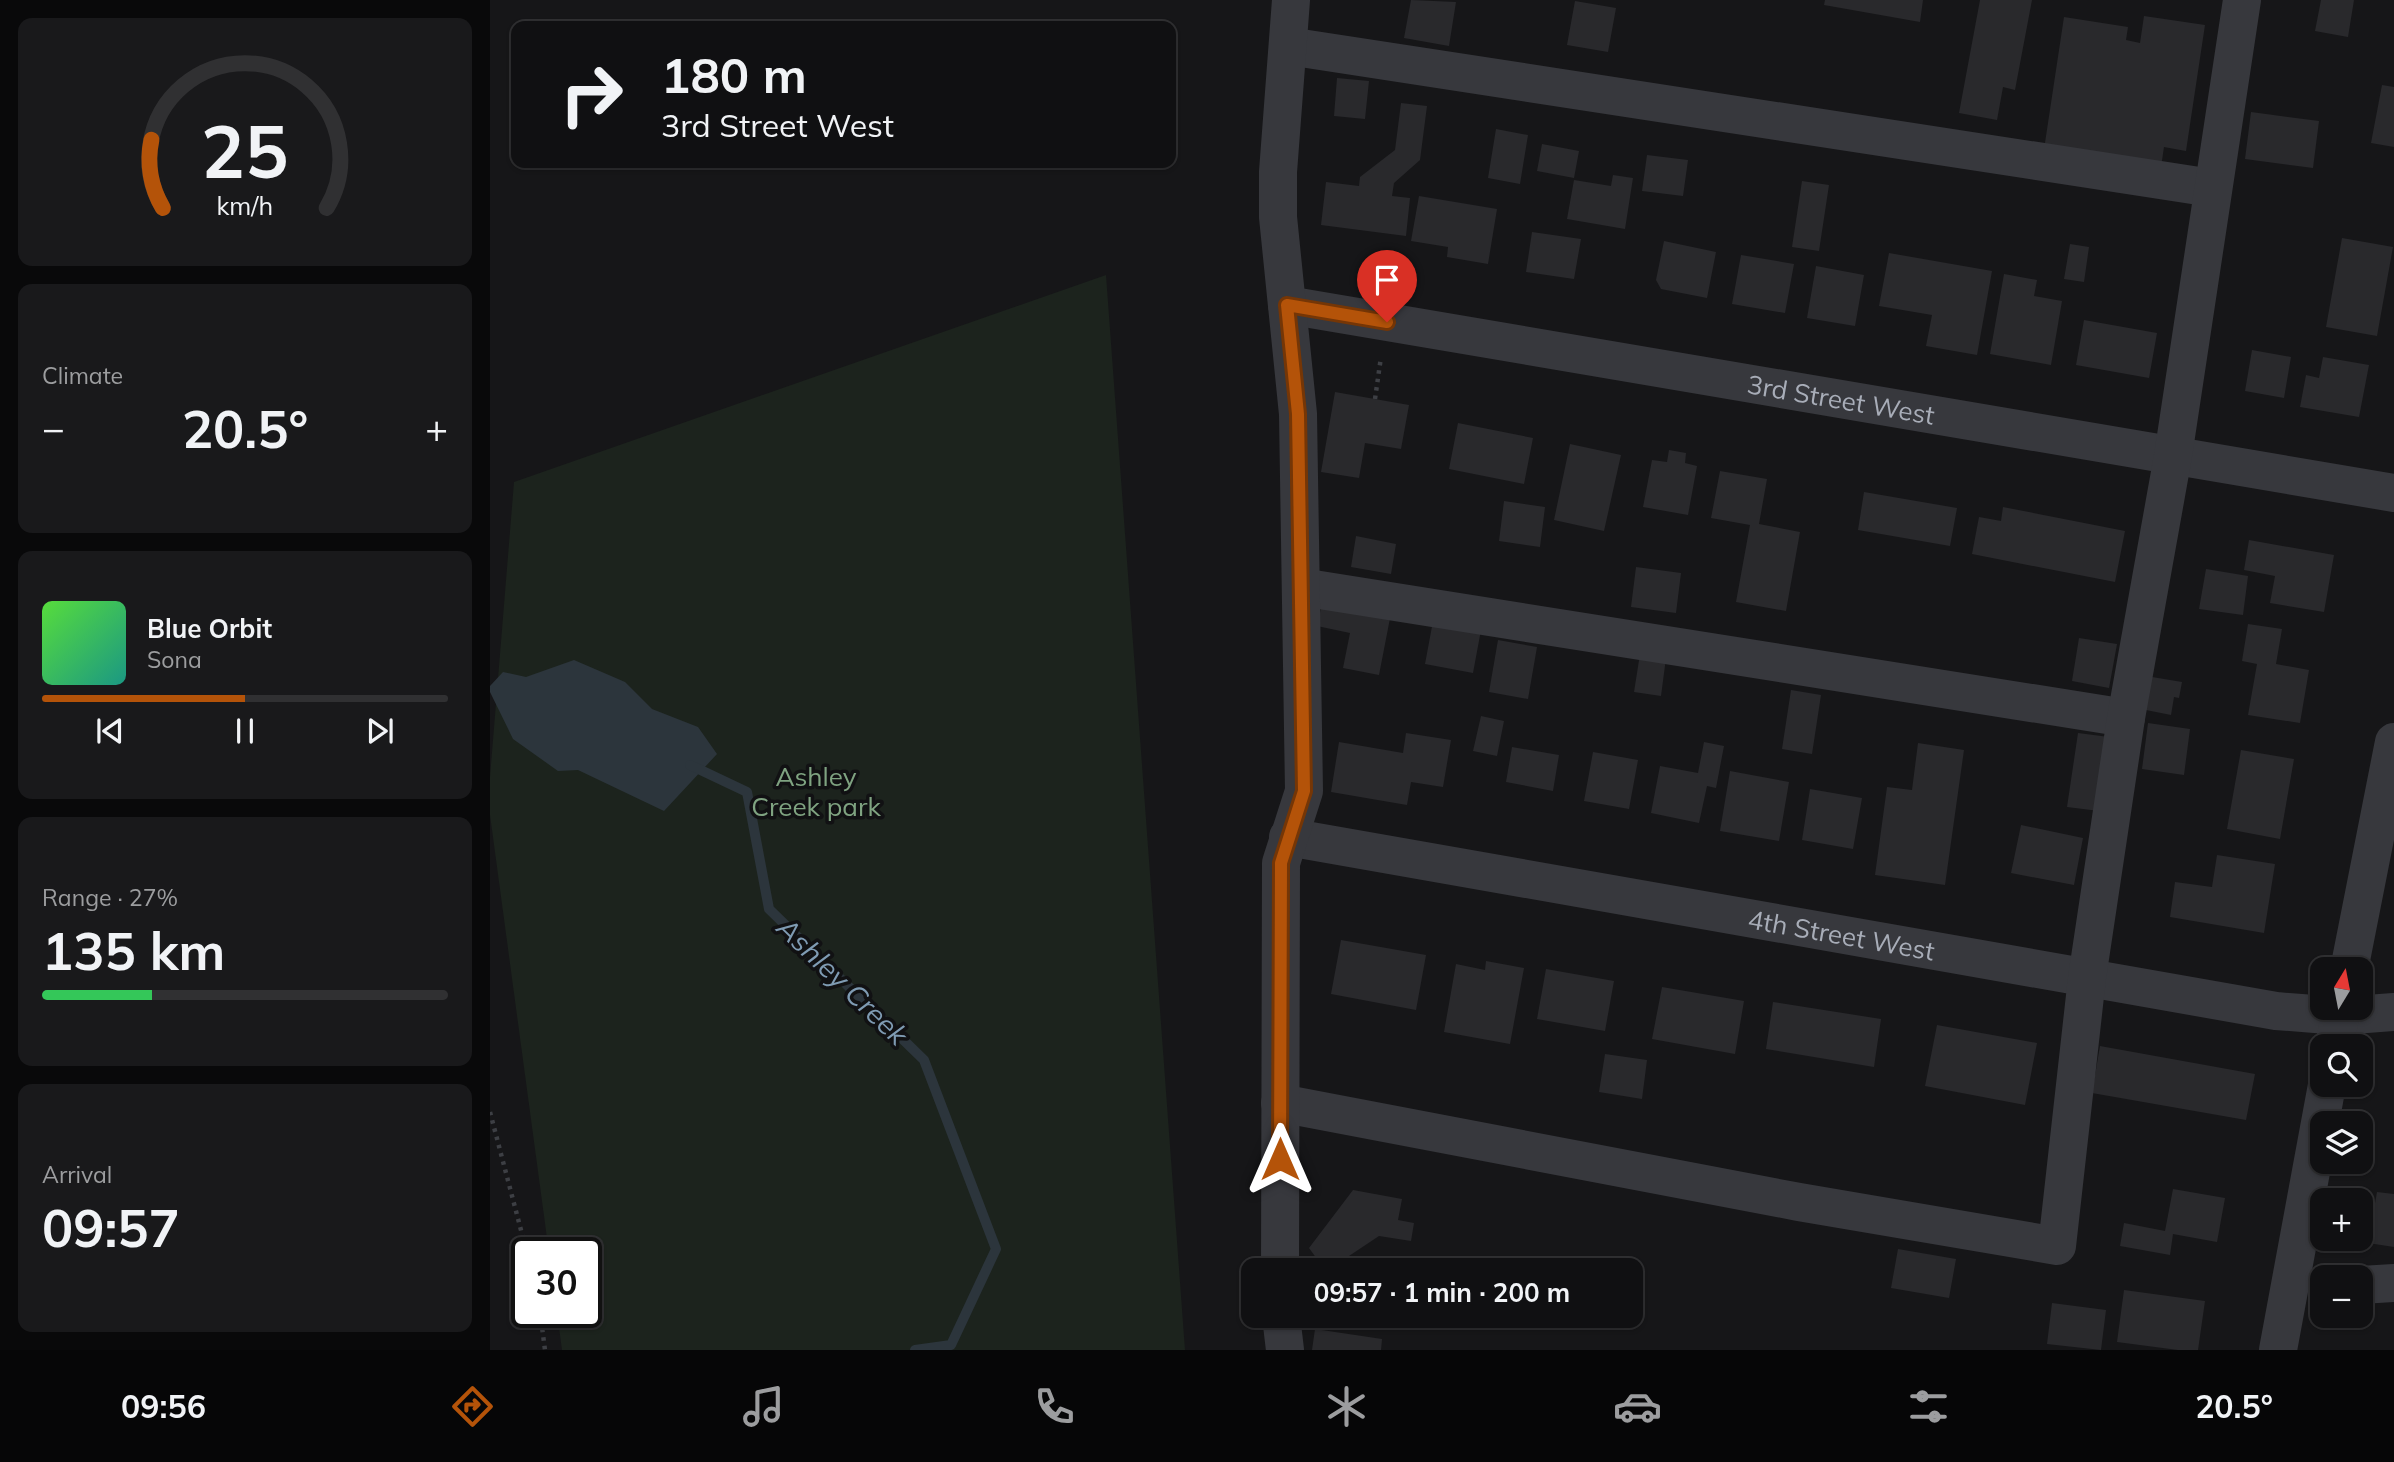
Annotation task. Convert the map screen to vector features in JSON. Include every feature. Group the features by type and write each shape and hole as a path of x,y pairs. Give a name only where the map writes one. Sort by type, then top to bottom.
{"street":[{"path":"1280,1258 1281,863 1304,791 1298,414 1278,217 1278,172 1291,0"},
{"path":"1280,1103 1799,1202 2057,1246 2087,978 2126,718 2173,456 2242,0"},
{"path":"1288,46 2212,188"},
{"name":"3rd Street West","path":"1287,305 2394,493"},
{"path":"1301,586 2126,718"},
{"path":"2352,957 2394,742"},
{"name":"4th Street West","path":"1288,837 2339,1023 2394,1012"},
{"path":"2278,1350 2306,1288 2326,1097"},
{"path":"2373,1284 2394,1283"},
{"path":"1282,1328 1285,1350"}],"path":[{"path":"1375,399 1387,322"},
{"path":"490,1112 523,1237"},
{"path":"542,1328 545,1350"}],"green space":[{"name":"Ashley Creek park","path":"1106,275 1185,1350 562,1350 559,1328 602,1328 602,1237 547,1237 490,815 490,777 514,482"}],"shaded area":[{"path":"574,660 625,682 652,709 698,727 717,754 664,811 578,770 558,771 513,739 490,692 490,686 503,672 526,677"}],"building":[{"path":"1411,0 1456,2 1449,46 1404,38"},
{"path":"1825,0 1923,0 1920,22 1824,5"},
{"path":"1980,0 2032,0 2015,90 2003,87 1997,120 1959,113"},
{"path":"2321,0 2354,0 2348,37 2315,31"},
{"path":"1575,1 1616,8 1608,52 1567,45"},
{"path":"2144,16 2205,25 2186,151 2164,147 2160,174 2043,156 2064,17 2128,27 2126,40 2140,43"},
{"path":"1337,78 1369,81 1365,119 1334,116"},
{"path":"2382,85 2394,87 2394,147 2371,143"},
{"path":"1401,103 1427,106 1420,160 1394,183 1392,196 1410,198 1406,236 1321,225 1326,182 1359,186 1360,177 1395,150"},
{"path":"2251,112 2319,121 2313,168 2245,159"},
{"path":"1496,129 1528,135 1520,184 1488,178"},
{"path":"1542,144 1579,151 1574,178 1537,171"},
{"path":"1647,155 1688,160 1683,196 1642,191"},
{"path":"1613,175 1633,178 1625,229 1567,219 1574,180 1611,186"},
{"path":"1802,181 1829,185 1819,251 1792,247"},
{"path":"1419,196 1497,209 1488,264 1447,257 1448,247 1411,241"},
{"path":"1532,232 1581,239 1574,279 1526,272"},
{"path":"2342,238 2393,247 2377,336 2326,327"},
{"path":"1664,241 1716,252 1707,298 1661,289 1656,280"},
{"path":"2070,244 2089,247 2084,282 2064,279"},
{"path":"1889,253 1992,271 1977,355 1926,346 1932,315 1879,306"},
{"path":"1741,255 1794,264 1785,313 1732,304"},
{"path":"1816,266 1864,275 1855,326 1807,318"},
{"path":"2004,274 2037,280 2034,296 2062,301 2051,365 1990,354"},
{"path":"2084,320 2157,333 2149,378 2076,365"},
{"path":"2252,350 2291,357 2284,398 2245,391"},
{"path":"2323,357 2369,365 2359,417 2300,407 2306,375 2319,378"},
{"path":"1335,392 1409,405 1401,449 1365,443 1359,478 1321,472"},
{"path":"1458,423 1533,438 1524,484 1449,469"},
{"path":"1570,444 1621,455 1604,531 1554,520"},
{"path":"1669,450 1686,453 1685,463 1697,466 1688,515 1643,507 1652,460 1667,462"},
{"path":"1720,471 1767,479 1759,524 1800,532 1786,611 1736,602 1750,525 1711,518"},
{"path":"1864,492 1957,508 1950,546 1858,530"},
{"path":"1504,501 1545,507 1540,547 1499,541"},
{"path":"2003,507 2125,531 2115,582 1972,554 1979,517 2001,521"},
{"path":"1356,536 1396,544 1391,574 1351,567"},
{"path":"2249,540 2334,555 2324,612 2270,603 2275,576 2244,570"},
{"path":"1636,567 1681,573 1676,613 1631,607"},
{"path":"2206,569 2248,576 2243,615 2199,609"},
{"path":"1324,594 1392,608 1379,675 1343,668 1350,633 1317,626"},
{"path":"1433,621 1481,630 1473,673 1425,664"},
{"path":"2248,624 2282,629 2276,664 2309,670 2300,723 2248,715 2257,664 2242,661"},
{"path":"2079,638 2117,644 2109,688 2072,681"},
{"path":"1498,640 1537,647 1528,699 1489,692"},
{"path":"1640,654 1666,658 1661,696 1634,692"},
{"path":"2146,676 2182,682 2179,698 2174,697 2171,715 2141,709"},
{"path":"1791,690 1821,695 1812,754 1782,749"},
{"path":"1481,716 1504,721 1497,756 1473,751"},
{"path":"2148,723 2190,729 2184,775 2142,769"},
{"path":"1406,733 1451,740 1443,787 1411,782 1407,805 1331,792 1339,742 1403,753"},
{"path":"2078,733 2109,737 2099,811 2067,807"},
{"path":"1704,742 1724,746 1716,788 1707,786 1699,823 1651,813 1660,766 1698,773"},
{"path":"1918,743 1964,750 1945,885 1875,875 1887,787 1912,790"},
{"path":"1512,747 1559,755 1553,791 1506,782"},
{"path":"2241,750 2294,759 2280,839 2227,829"},
{"path":"1593,752 1638,760 1629,809 1584,801"},
{"path":"1730,771 1789,782 1779,841 1720,831"},
{"path":"1810,789 1862,798 1853,849 1802,840"},
{"path":"2021,825 2083,838 2074,885 2011,873"},
{"path":"2217,855 2275,864 2264,933 2170,917 2175,882 2212,887"},
{"path":"1341,940 1426,955 1416,1010 1331,994"},
{"path":"1486,961 1524,968 1510,1044 1444,1032 1456,964 1485,970"},
{"path":"1546,969 1614,981 1605,1031 1537,1019"},
{"path":"1662,987 1744,1001 1735,1054 1652,1039"},
{"path":"1773,1002 1881,1019 1874,1067 1766,1049"},
{"path":"1937,1025 2037,1043 2025,1105 1925,1086"},
{"path":"2100,1046 2255,1074 2246,1120 2092,1093"},
{"path":"1605,1054 1647,1060 1642,1099 1599,1092"},
{"path":"2173,1189 2225,1198 2217,1242 2173,1234 2170,1255 2120,1246 2124,1223 2165,1231"},
{"path":"1353,1190 1402,1199 1398,1220 1414,1223 1411,1241 1379,1236 1346,1258 1316,1258 1309,1248"},
{"path":"2377,1192 2394,1194 2394,1247 2373,1244 2373,1215"},
{"path":"1898,1249 1956,1259 1949,1298 1891,1288"},
{"path":"2124,1290 2205,1301 2198,1350 2117,1342"},
{"path":"2052,1303 2106,1310 2101,1350 2047,1344"},
{"path":"1315,1329 1382,1339 1381,1350 1312,1350"}],"waterway":[{"name":"Ashley Creek","path":"690,765 747,792 769,909 924,1060 996,1249 951,1345 915,1350"}],"route":[{"path":"1280,1159 1281,863 1304,791 1298,414 1287,305 1387,322"}]}
